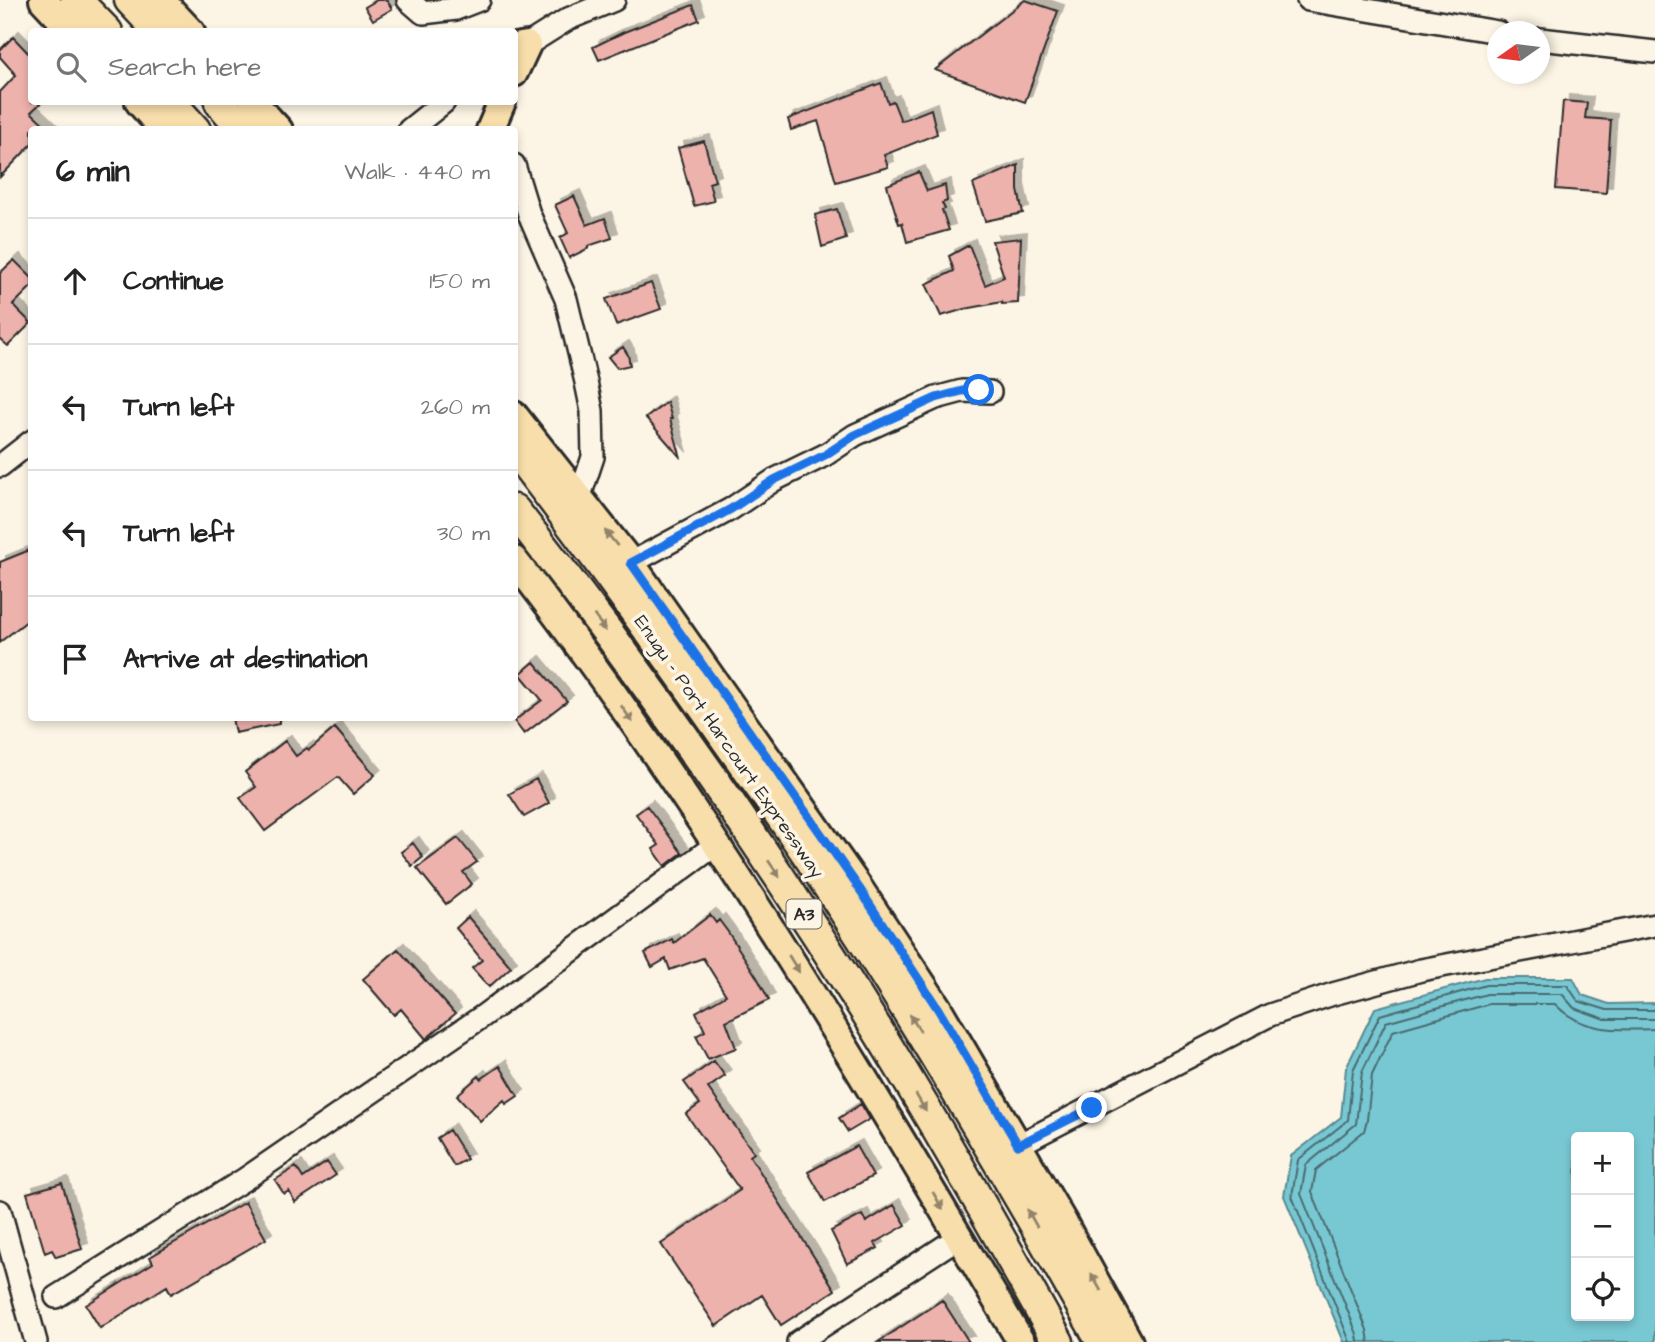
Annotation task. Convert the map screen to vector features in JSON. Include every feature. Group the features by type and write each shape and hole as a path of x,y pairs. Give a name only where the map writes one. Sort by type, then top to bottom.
{"highway":[{"path":"76,0 103,28"},
{"path":"130,0 156,28"},
{"path":"173,105 191,126"},
{"path":"223,105 241,126"},
{"name":"Enugu - Port Harcourt Expressway","path":"518,454 564,512 818,871 925,1038 1020,1196 1102,1342"},
{"name":"Enugu - Port Harcourt Expressway","path":"518,515 662,705 788,889 897,1061 1058,1342"},
{"path":"743,824 771,803"}],"main road":[{"path":"43,0 69,28"},
{"path":"161,0 189,28"},
{"path":"137,105 140,126"},
{"path":"140,105 160,126"},
{"path":"256,105 275,126"},
{"name":"Enugu - Port Harcourt Expressway","path":"518,420 631,563 859,888 938,1009 1129,1342"},
{"name":"A3","path":"518,565 718,843 811,991 1021,1342"}],"street":[{"path":"408,0 423,13 456,9 479,0"},
{"path":"519,48 568,19 614,0"},
{"path":"1308,0 1487,30"},
{"path":"1550,40 1655,52"},
{"path":"414,126 440,105"},
{"path":"518,178 529,214 566,299 592,411 593,457 579,499"},
{"path":"631,563 731,509 774,480 825,455 855,435 936,398 962,391 990,392"},
{"path":"0,466 28,444"},
{"path":"56,1297 245,1179 484,1016 718,843"},
{"path":"1018,1145 1270,1015 1421,970 1655,925"},
{"path":"0,1210 36,1342"},
{"path":"798,1342 959,1237"}],"water":[{"path":"1485,978 1573,978 1582,995 1609,1004 1655,1003 1655,1342 1344,1342 1284,1196 1291,1156 1341,1117 1346,1068 1375,1008"}],"building":[{"path":"377,0 387,0 392,9 373,20 365,7"},
{"path":"1025,0 1058,11 1025,102 935,70"},
{"path":"693,5 699,20 599,60 593,47"},
{"path":"13,37 28,53 28,105 39,105 31,112 46,126 28,126 28,148 0,177 0,92 16,75 0,57 0,50"},
{"path":"881,83 888,103 893,101 901,121 931,109 937,134 884,155 888,167 836,182 818,121 791,130 788,119"},
{"path":"1563,101 1587,103 1585,118 1611,120 1606,193 1556,189"},
{"path":"704,141 715,181 709,183 714,201 694,206 678,148"},
{"path":"1018,165 1018,190 1023,213 985,221 973,184"},
{"path":"919,172 927,191 945,185 947,201 942,203 945,209 942,210 949,230 907,242 887,185"},
{"path":"574,196 587,225 605,218 612,238 588,246 589,248 569,258 560,238 568,233 555,205"},
{"path":"837,209 846,239 822,247 815,215"},
{"path":"1021,238 1018,303 1002,302 941,316 926,284 954,271 949,256 969,245 985,285 1004,277 992,241"},
{"path":"14,260 28,274 28,290 13,305 28,320 28,326 8,346 0,339 0,273"},
{"path":"651,283 661,309 616,325 606,299"},
{"path":"623,347 630,365 617,368 608,357"},
{"path":"667,402 670,419 681,458 646,418"},
{"path":"28,551 28,620 0,642 0,562"},
{"path":"534,662 567,701 524,734 514,721 518,721 518,718 542,700 520,674"},
{"path":"233,721 279,721 279,724 235,733"},
{"path":"335,728 375,775 353,794 338,777 265,831 240,798 256,787 245,772 285,741 296,756 307,748 309,750"},
{"path":"536,779 549,803 524,817 509,794"},
{"path":"647,806 682,853 665,866 653,849 659,845 636,814"},
{"path":"458,838 477,862 463,872 472,884 446,904 417,868"},
{"path":"413,843 423,857 412,866 401,852"},
{"path":"710,915 716,923 719,920 728,932 769,1000 726,1021 736,1048 708,1059 696,1036 705,1031 696,1012 726,995 703,958 670,970 666,959 652,967 645,953 672,939 674,943"},
{"path":"468,917 511,967 489,987 472,968 482,960 456,928"},
{"path":"398,949 455,1014 426,1039 401,1009 394,1015 363,979"},
{"path":"714,1061 725,1076 708,1088 754,1153 750,1156 835,1290 781,1325 762,1295 716,1326 661,1244 740,1190 686,1114 700,1104 684,1082"},
{"path":"500,1066 518,1096 506,1104 504,1100 480,1121 457,1095 479,1076 481,1079"},
{"path":"861,1104 870,1119 848,1132 839,1118"},
{"path":"449,1130 467,1159 454,1166 437,1138"},
{"path":"856,1146 873,1176 825,1202 808,1172"},
{"path":"327,1162 336,1175 295,1202 289,1191 284,1194 275,1180 296,1167 303,1178"},
{"path":"62,1183 82,1249 56,1257 52,1250 45,1253 27,1193"},
{"path":"245,1202 266,1239 171,1294 167,1286 100,1328 86,1305 153,1263 150,1257"},
{"path":"894,1205 906,1225 875,1243 878,1248 847,1264 831,1231 862,1215 866,1222"},
{"path":"942,1300 969,1342 878,1342"}],"route":[{"path":"979,390 962,391 936,398 855,435 809,464 774,480 731,509 631,563 859,888 938,1009 1018,1145 1092,1108"}]}
